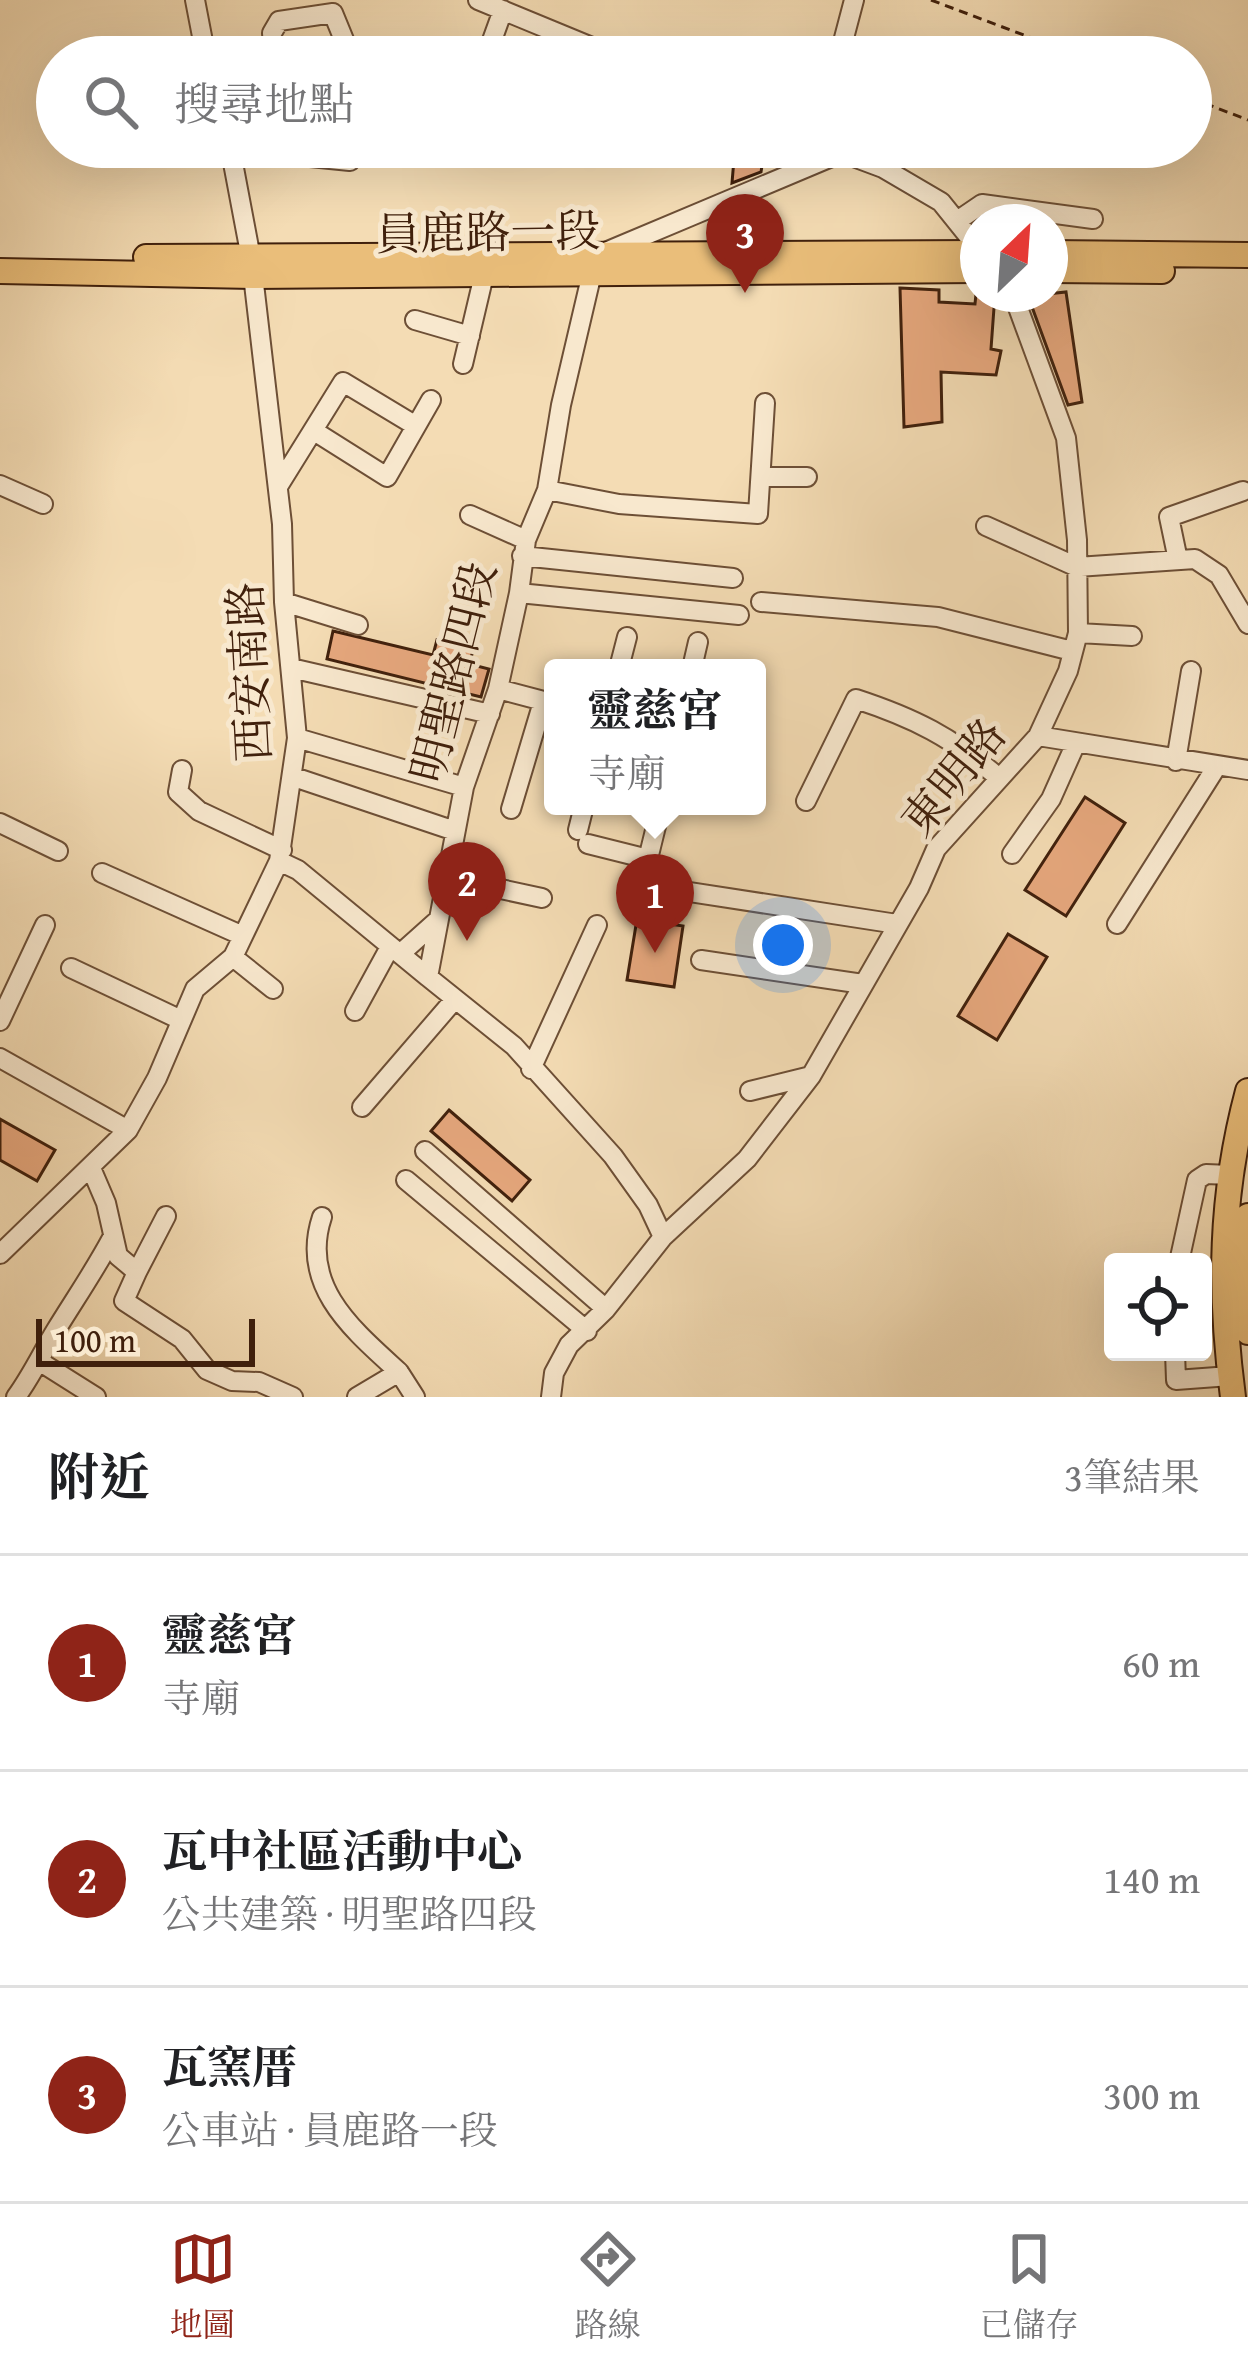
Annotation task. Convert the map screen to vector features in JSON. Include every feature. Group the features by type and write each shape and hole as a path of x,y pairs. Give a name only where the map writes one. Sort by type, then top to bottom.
{"main road":[{"name":"員鹿路一段","path":"0,256 484,275 595,264 960,251"},
{"path":"1068,253 1248,255"},
{"name":"員鹿路一段","path":"0,271 595,264 960,270"},
{"path":"1068,271 1248,271"},
{"path":"1231,1387 1223,1323 1231,1175 1248,1091"},
{"path":"1248,1216 1248,1331"}],"street":[{"path":"195,0 202,36"},
{"path":"478,0 566,36"},
{"path":"845,36 854,0"},
{"path":"494,36 503,10"},
{"path":"272,36 279,20 333,13 342,36"},
{"name":"西安南路","path":"3,1246 128,1130 157,1078 195,988 233,957 280,855 297,738 279,485 252,267 234,168"},
{"path":"595,264 796,168"},
{"path":"883,168 941,202 960,225"},
{"path":"957,221 982,204 1093,219"},
{"name":"明聖路四段","path":"428,977 464,787 497,689 520,592 524,548 547,490 561,405 595,264"},
{"path":"464,364 484,275"},
{"name":"東明路","path":"550,1397 554,1372 569,1345 607,1309 663,1237 748,1159 811,1076 920,888 936,849 1038,736 1068,671 1075,642 1076,567 1066,438 1020,312"},
{"path":"415,320 470,336"},
{"path":"279,485 343,382 416,426"},
{"path":"314,430 387,477 431,400"},
{"path":"547,490 619,504 758,514 766,403"},
{"path":"763,477 807,477"},
{"path":"0,485 44,504"},
{"path":"1178,560 1168,517 1244,491"},
{"path":"470,514 524,548 733,578"},
{"path":"986,526 1076,567 1196,559 1209,565 1248,624"},
{"path":"520,592 740,615"},
{"path":"284,602 358,625"},
{"path":"761,602 938,616 1075,642 1132,636"},
{"path":"621,659 627,637"},
{"path":"694,659 698,642"},
{"path":"291,668 490,714"},
{"path":"1176,761 1191,671"},
{"path":"497,689 544,702"},
{"path":"806,801 856,698 910,717 961,745 999,778"},
{"path":"511,808 544,714"},
{"path":"1038,736 1248,770"},
{"path":"297,738 464,787"},
{"path":"1012,854 1051,799 1076,743"},
{"path":"1117,924 1217,766"},
{"path":"182,770 178,792 199,812 280,855 514,1046 613,1156 648,1205 663,1237"},
{"path":"294,777 455,831"},
{"path":"584,815 583,837 648,859"},
{"path":"659,815 648,859 657,887 897,924"},
{"path":"0,823 58,851"},
{"path":"102,873 243,936"},
{"path":"445,878 542,898"},
{"path":"355,1012 395,951 437,920"},
{"path":"0,1021 45,925"},
{"path":"531,1069 597,926"},
{"path":"233,957 273,989"},
{"path":"701,960 863,985"},
{"path":"71,968 181,1020"},
{"path":"362,1107 455,999"},
{"path":"0,1058 128,1130"},
{"path":"750,1091 811,1076"},
{"path":"424,1151 607,1309"},
{"path":"91,1168 106,1203 118,1256 137,1272"},
{"path":"1181,1253 1197,1180 1206,1174 1231,1175"},
{"path":"406,1180 587,1331"},
{"path":"166,1216 124,1301 182,1339 207,1370 232,1381 259,1382 293,1397"},
{"path":"322,1217 314,1252 325,1291 352,1330 399,1372 416,1397"},
{"path":"16,1397 42,1363 49,1343 84,1292 112,1238"},
{"path":"1175,1361 1175,1380 1231,1387"},
{"path":"42,1363 96,1397"},
{"path":"357,1397 399,1372"}],"path":[{"path":"932,0 1027,36"},
{"path":"1212,106 1248,120"}],"building":[{"path":"733,168 762,168 761,172 732,183"},
{"path":"900,288 939,290 939,302 960,303 960,312 994,312 991,349 1001,351 996,375 941,372 942,422 904,427"},
{"path":"1068,306 1082,402 1068,405 1034,312 1068,312"},
{"path":"333,631 433,655 437,640 473,651 469,664 489,669 481,697 327,659"},
{"path":"1085,797 1125,823 1066,916 1025,890"},
{"path":"637,919 683,926 674,987 627,980"},
{"path":"1008,934 1047,957 997,1040 958,1016"},
{"path":"449,1110 530,1180 512,1201 431,1131"},
{"path":"0,1119 55,1150 37,1181 0,1160"}],"place":[{"name":"瓦窯厝","path":"745,293"},
{"name":"瓦中社區活動中心","path":"467,941"},
{"name":"靈慈宮","path":"655,953"}]}
